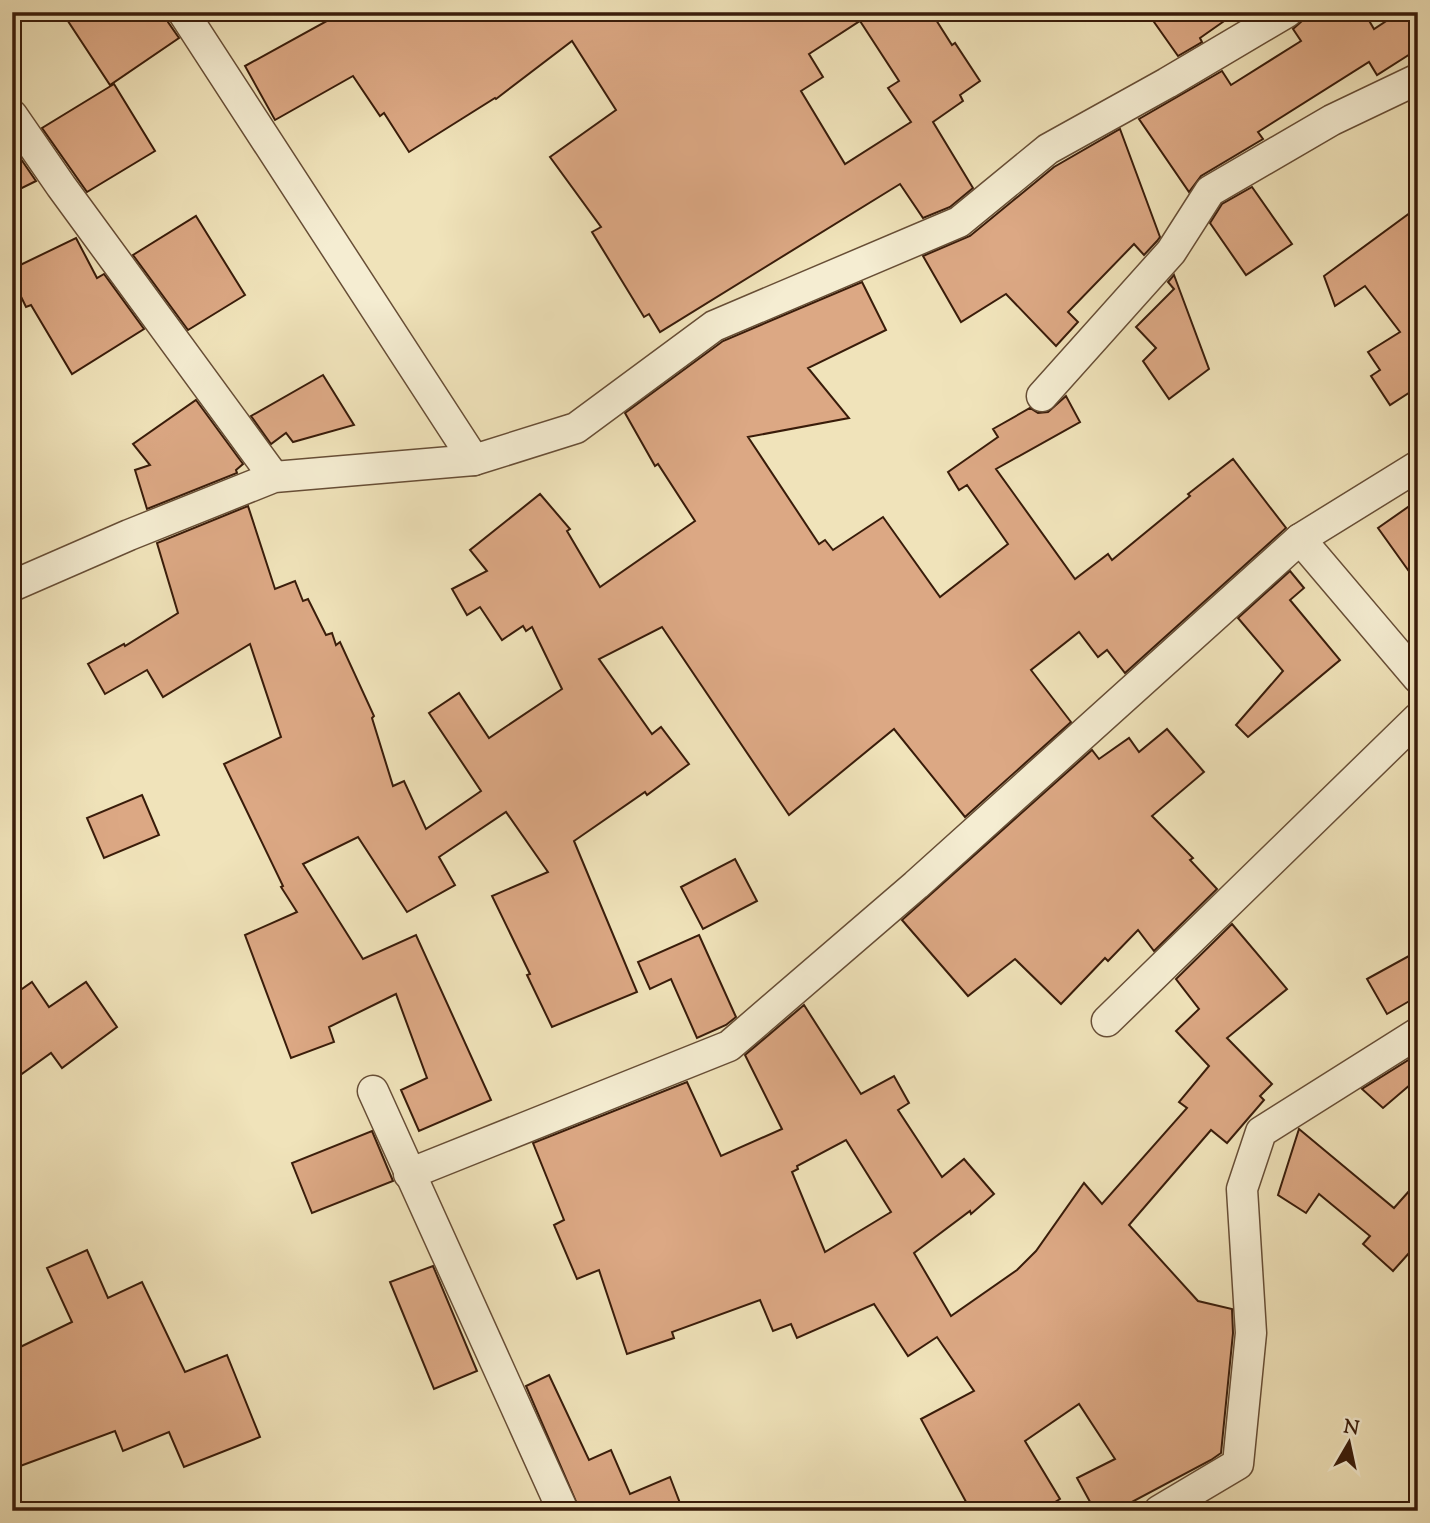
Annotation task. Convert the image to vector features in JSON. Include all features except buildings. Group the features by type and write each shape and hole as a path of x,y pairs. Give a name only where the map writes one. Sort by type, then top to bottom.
{"street":[{"path":"183,12 474,460"},
{"path":"12,586 129,535 274,477 474,460 576,428 714,326 959,222 1048,149 1287,12"},
{"path":"1042,396 1171,252 1210,191 1332,120 1418,79"},
{"path":"12,115 274,477"},
{"path":"410,1174 729,1045 916,885 1300,540 1418,466"},
{"path":"1300,540 1418,678"},
{"path":"1107,1021 1418,718"},
{"path":"1159,1511 1238,1464 1251,1333 1242,1189 1261,1132 1418,1033"},
{"path":"373,1091 563,1511"}]}
